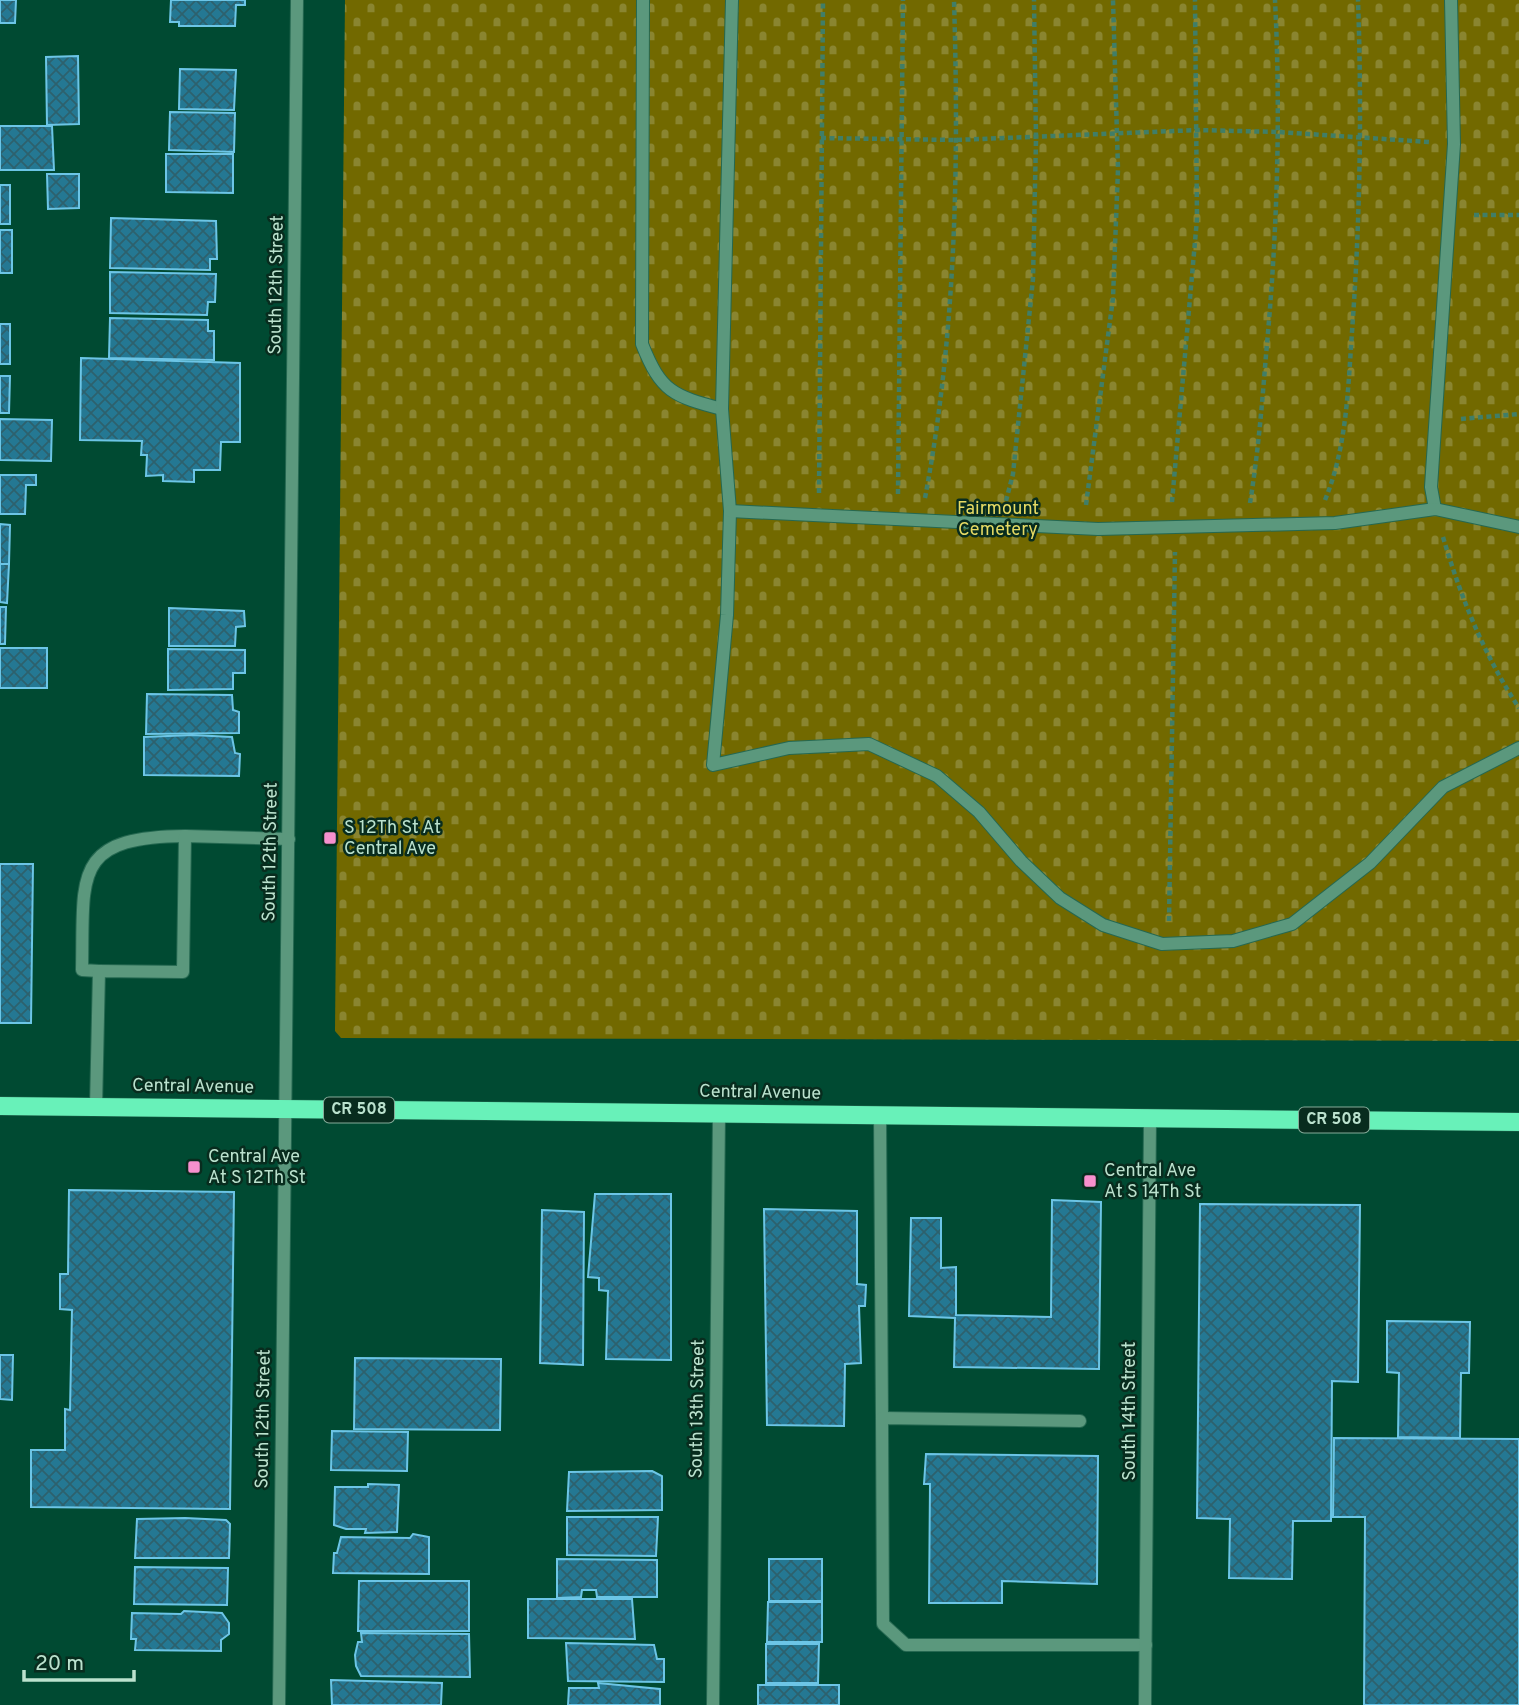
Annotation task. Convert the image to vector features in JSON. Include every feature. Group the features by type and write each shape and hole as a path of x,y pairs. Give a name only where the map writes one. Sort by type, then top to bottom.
{"main road":[{"name":"Central Avenue","path":"0,1106 1519,1122"}],"street":[{"name":"South 12th Street","path":"279,1705 297,0"},
{"path":"643,0 642,344 655,378 686,400 722,409"},
{"path":"732,0 722,409 730,512 727,615 713,765 789,748 869,744 936,776 979,812 1021,861 1060,898 1102,925 1162,944 1233,941 1292,924 1370,863 1443,787 1519,748"},
{"path":"1435,509 1431,487 1454,144 1451,0"},
{"path":"730,512 1098,529 1335,523 1435,509 1519,527"},
{"path":"185,836 183,972 82,970 86,873 103,854 119,843 146,836 185,836 289,839"},
{"path":"96,1107 99,971"},
{"name":"South 13th Street","path":"713,1705 719,1114"},
{"path":"880,1115 883,1624 906,1645 1146,1645"},
{"name":"South 14th Street","path":"1145,1705 1150,1118"},
{"path":"882,1418 1080,1421"}],"path":[{"path":"818,502 823,0"},
{"path":"897,506 904,0"},
{"path":"923,507 944,372 956,140 954,0"},
{"path":"1005,508 1013,474 1033,279 1036,139 1034,0"},
{"path":"1086,509 1113,298 1117,134 1113,0"},
{"path":"1171,513 1197,219 1195,0"},
{"path":"1247,514 1258,457 1269,322 1278,132 1275,0"},
{"path":"1321,509 1336,473 1347,399 1362,136 1357,0"},
{"path":"821,138 1036,139 1198,131 1362,136 1454,144"},
{"path":"1449,214 1519,215"},
{"path":"1436,421 1519,414"},
{"path":"1435,509 1458,590 1519,708"},
{"path":"1169,943 1175,528"}],"green space":[{"name":"Fairmount Cemetery","path":"345,0 1519,0 1519,1041 341,1038 335,1031"}],"building":[{"path":"0,0 16,0 15,23 0,23"},
{"path":"171,0 245,0 245,5 236,5 235,26 179,26 179,22 170,22"},
{"path":"78,56 79,124 47,125 46,57"},
{"path":"180,69 236,70 234,110 179,109"},
{"path":"170,112 235,113 234,152 169,150"},
{"path":"0,126 52,126 54,170 0,170"},
{"path":"166,154 233,154 233,193 166,192"},
{"path":"47,174 79,174 79,208 48,209"},
{"path":"0,185 10,185 10,224 0,224"},
{"path":"111,218 216,221 217,259 210,259 210,270 110,268"},
{"path":"0,230 12,230 12,273 0,273"},
{"path":"110,272 216,274 215,302 208,302 207,315 110,313"},
{"path":"110,318 208,320 208,331 214,331 214,360 109,358"},
{"path":"0,324 10,324 10,364 0,364"},
{"path":"81,358 240,363 240,442 221,442 220,470 194,470 194,482 163,481 163,475 146,476 147,455 141,455 142,441 80,440"},
{"path":"0,376 10,376 9,413 0,413"},
{"path":"0,419 52,420 51,461 0,460"},
{"path":"0,475 36,475 36,485 26,485 25,514 0,514"},
{"path":"0,524 10,525 9,564 0,564"},
{"path":"0,564 9,564 7,603 0,602"},
{"path":"0,607 6,607 5,644 0,644"},
{"path":"169,608 244,611 245,626 236,627 235,646 169,646"},
{"path":"0,648 47,648 47,688 0,688"},
{"path":"168,649 245,650 245,673 233,673 233,689 168,690"},
{"path":"147,694 232,695 233,710 239,712 239,733 146,734"},
{"path":"144,737 232,737 235,753 240,754 239,776 144,775"},
{"path":"0,864 33,864 31,1023 0,1023"},
{"path":"69,1190 234,1192 230,1509 31,1507 31,1450 65,1450 65,1409 70,1410 72,1310 60,1309 60,1274 68,1274"},
{"path":"595,1194 671,1194 671,1360 606,1359 608,1291 599,1290 599,1278 588,1277"},
{"path":"1052,1200 1101,1202 1099,1369 954,1367 955,1318 909,1316 911,1218 941,1218 941,1268 956,1267 956,1315 1051,1317"},
{"path":"1200,1204 1360,1205 1358,1382 1332,1381 1331,1521 1293,1521 1292,1579 1229,1578 1230,1519 1197,1518"},
{"path":"764,1209 857,1211 857,1284 866,1285 865,1306 859,1306 861,1363 845,1364 844,1426 767,1425"},
{"path":"542,1210 584,1212 583,1365 540,1363"},
{"path":"1387,1321 1470,1322 1469,1373 1461,1373 1460,1438 1398,1437 1399,1373 1387,1372"},
{"path":"0,1355 13,1355 12,1400 0,1399"},
{"path":"355,1358 501,1359 500,1430 354,1429"},
{"path":"332,1431 408,1432 407,1471 331,1470"},
{"path":"1334,1438 1519,1439 1519,1705 1364,1705 1365,1517 1333,1517"},
{"path":"926,1454 1098,1456 1097,1584 1002,1581 1002,1603 929,1603 930,1484 924,1484"},
{"path":"652,1471 662,1476 662,1510 567,1511 569,1472"},
{"path":"368,1484 399,1485 397,1532 365,1533 366,1529 346,1529 334,1525 335,1487 368,1487"},
{"path":"567,1517 658,1517 656,1556 567,1555"},
{"path":"137,1519 226,1520 230,1524 229,1558 135,1558"},
{"path":"413,1534 429,1537 429,1574 333,1573 334,1553 337,1553 341,1537 410,1538"},
{"path":"557,1559 657,1560 657,1597 597,1597 596,1590 582,1590 581,1597 557,1598"},
{"path":"769,1559 822,1559 822,1601 769,1601"},
{"path":"135,1567 228,1568 227,1605 134,1604"},
{"path":"359,1581 469,1581 469,1631 358,1631"},
{"path":"528,1599 632,1599 635,1639 528,1638"},
{"path":"768,1602 822,1602 822,1642 767,1642"},
{"path":"184,1611 222,1613 229,1623 229,1634 221,1640 221,1651 135,1650 136,1639 131,1639 132,1613 181,1614"},
{"path":"361,1633 469,1634 470,1677 361,1676 355,1655 358,1642 362,1642"},
{"path":"566,1643 654,1645 657,1659 664,1659 664,1682 568,1681"},
{"path":"766,1644 819,1644 818,1683 766,1683"},
{"path":"331,1680 442,1683 441,1705 332,1705"},
{"path":"598,1683 660,1689 660,1705 568,1705 569,1688 599,1688"},
{"path":"758,1685 839,1685 839,1705 758,1705"}],"place":[{"name":"S 12Th St At Central Ave","path":"330,838"},
{"name":"Central Ave At S 12Th St","path":"194,1167"},
{"name":"Central Ave At S 14Th St","path":"1090,1181"}]}
